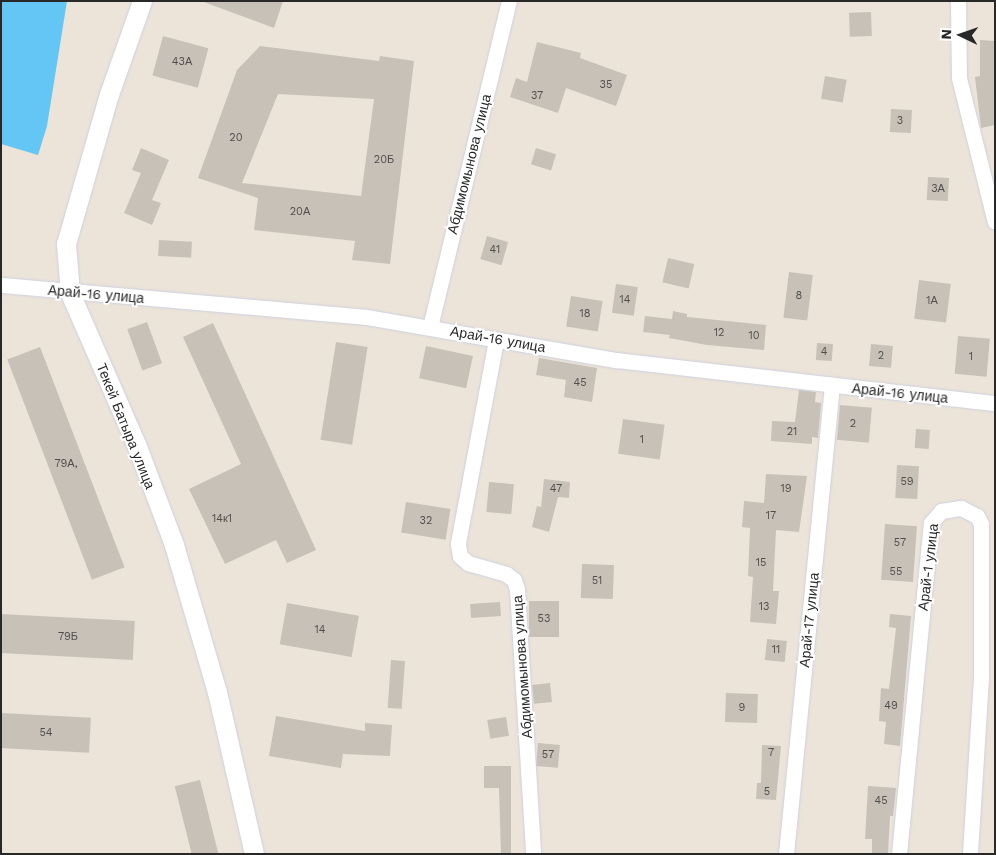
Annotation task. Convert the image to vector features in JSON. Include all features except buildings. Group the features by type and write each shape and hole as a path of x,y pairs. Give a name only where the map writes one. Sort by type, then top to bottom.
{"street":[{"name":"Текей Батыра улица","path":"142,1 108,94 66,244 70,292 138,450 174,545 218,692 254,854"},
{"name":"Абдимомынова улица","path":"430,327 509,1"},
{"path":"958,1 960,78 995,222"},
{"name":"Арай-16 улица","path":"1,286 366,317 616,360 995,403"},
{"name":"Абдимомынова улица","path":"496,340 458,544 460,556 468,563 506,574 514,580 517,589 533,854"},
{"name":"Арай-17 улица","path":"786,854 832,386"},
{"name":"Арай-1 улица","path":"899,854 931,522 941,511 961,508 977,516 981,524 981,678 970,854"}],"water":[{"path":"1,1 67,1 47,126 38,155 1,144"}]}
